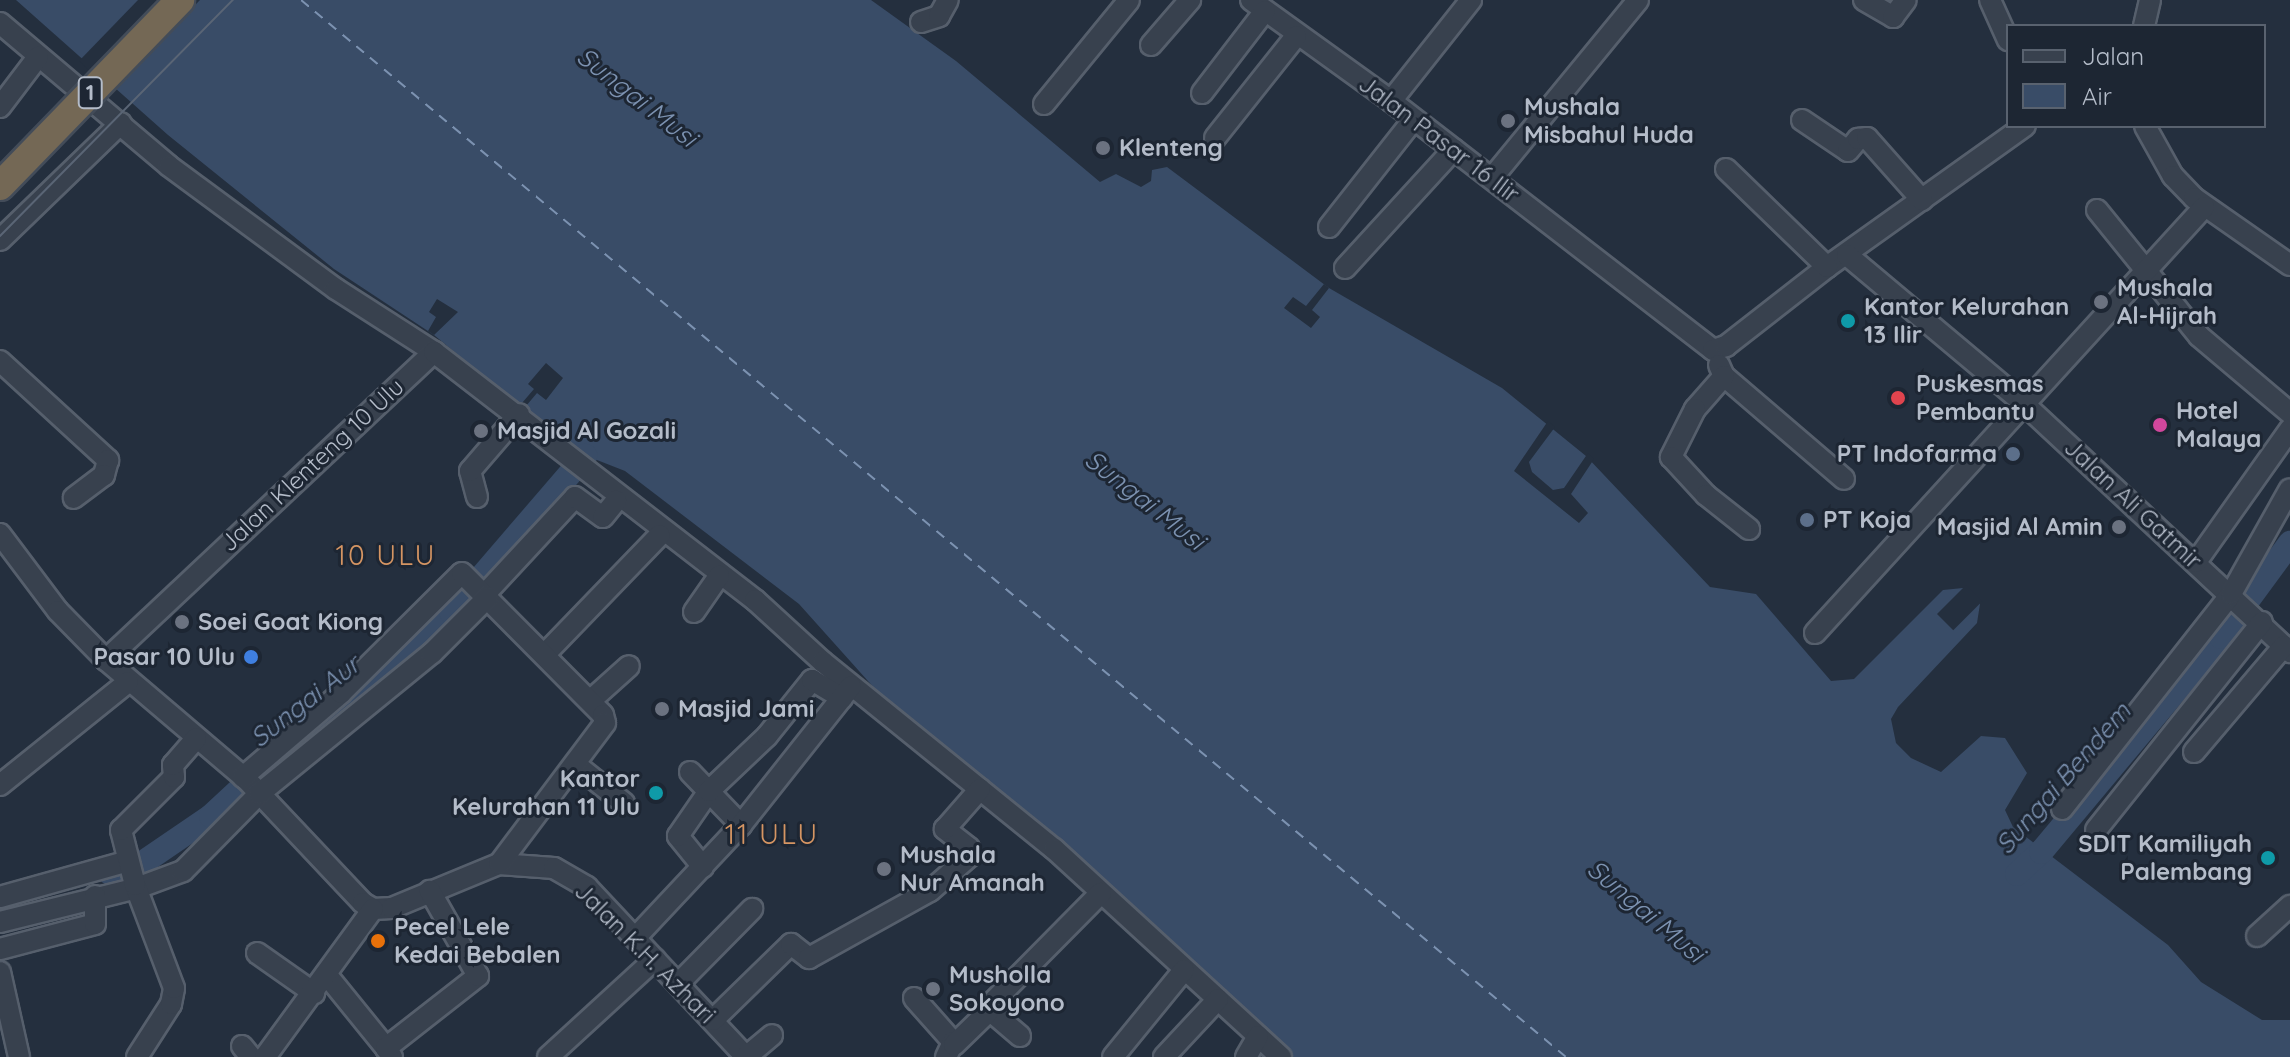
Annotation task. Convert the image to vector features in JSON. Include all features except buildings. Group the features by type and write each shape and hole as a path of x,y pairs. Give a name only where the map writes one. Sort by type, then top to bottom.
{"highway":[{"name":"1","path":"0,164 159,0"},
{"name":"1","path":"0,186 180,0"}],"street":[{"path":"921,22 939,16 948,0"},
{"path":"1044,104 1129,0"},
{"path":"1151,45 1190,0"},
{"path":"1391,101 1471,0"},
{"path":"1492,178 1638,0"},
{"path":"1864,0 1893,17 1906,0"},
{"path":"2144,24 2150,0"},
{"path":"1202,93 1258,5"},
{"name":"Jalan Pasar 16 Ilir","path":"1258,5 1296,36 1391,101 1713,350"},
{"path":"1993,8 2006,36"},
{"path":"0,23 169,166 336,289 434,352 519,414 719,576 755,600 847,692 980,789 1101,893 1281,1057"},
{"path":"1215,138 1296,36"},
{"path":"0,107 38,57"},
{"path":"1329,227 1414,119"},
{"path":"1802,120 1848,151 1858,139 1867,138 1922,200"},
{"path":"0,240 121,123"},
{"path":"1844,479 1724,376 1713,350 1726,346 1827,267 2022,128"},
{"path":"2146,128 2173,176 2204,207 2290,265"},
{"path":"1345,268 1454,149"},
{"path":"1726,169 1827,267"},
{"path":"1815,633 2022,402 2204,207"},
{"path":"2097,210 2142,271 2199,336 2290,413"},
{"name":"Jalan Ali Gatmir","path":"1847,255 2022,402 2287,649"},
{"name":"Jalan Klenteng 10 Ulu","path":"106,660 434,352"},
{"path":"0,361 108,460 104,475 74,498"},
{"path":"1724,376 1695,409 1671,457 1749,529"},
{"path":"477,497 470,471 519,414"},
{"path":"2196,562 2290,429"},
{"path":"2062,809 2233,596 2290,489"},
{"path":"0,922 136,886 194,864 251,786 481,590 575,497 603,517 616,501"},
{"path":"0,534 58,611 106,660 251,786 373,909 265,1057"},
{"path":"545,654 660,535"},
{"path":"251,786 369,687 459,574 481,590 545,654 590,701 605,723 499,864"},
{"path":"694,612 719,576"},
{"path":"2096,830 2259,620"},
{"path":"2194,752 2287,649"},
{"path":"590,701 629,666"},
{"path":"703,867 678,836 812,680 847,692"},
{"path":"0,785 128,682"},
{"path":"636,937 741,825 847,692"},
{"path":"137,1057 171,1004 174,988 136,886 121,830 174,777 173,765 196,739"},
{"path":"575,764 624,803"},
{"path":"690,772 741,825"},
{"path":"713,1020 791,944 809,958 930,891 970,856 969,848 945,829 980,789"},
{"name":"Jalan K.H. Azhari","path":"373,909 392,908 499,864 523,861 554,868 587,887 611,915 680,982 744,1056"},
{"path":"0,897 128,862"},
{"path":"326,974 389,1053 476,980 430,891"},
{"path":"914,998 950,1051 988,1012 1008,984 1101,893"},
{"path":"0,949 95,924 95,896"},
{"path":"2257,936 2290,906"},
{"path":"680,982 752,909"},
{"path":"257,953 314,993"},
{"path":"548,1057 655,959"},
{"path":"1113,1057 1184,970"},
{"path":"0,972 19,1057"},
{"path":"1164,1057 1218,999"},
{"path":"988,1012 1020,1036"},
{"path":"744,1056 772,1035"},
{"path":"1246,1057 1258,1036"}],"water":[{"name":"Sungai Musi","path":"16,0 871,0 956,61 1100,182 1116,174 1141,187 1151,181 1152,170 1167,167 1329,288 1502,388 1586,456 1710,587 1756,594 1831,681 1854,679 1943,590 1963,588 1974,595 1980,604 1977,623 1898,707 1891,719 1896,743 1911,758 1941,772 1981,736 2005,738 2027,773 2005,810 2013,827 2168,945 2201,982 2262,1020 2290,1020 2290,1057 1293,1057 1003,794 885,700 799,604 625,471 574,451 434,335 334,269 168,135"}],"pier":[{"path":"138,0 200,0 112,91 79,61"},
{"path":"1324,284 1329,288 1312,310 1320,317 1311,328 1284,308 1293,297 1306,306"},
{"path":"437,299 458,312 434,335 428,331 436,317 429,312"},
{"path":"546,363 563,378 546,400 537,393 526,406 522,403 534,389 528,384"},
{"path":"1548,421 1555,427 1529,462 1532,472 1553,490 1564,488 1588,453 1594,459 1571,494 1588,513 1579,523 1514,471"},
{"path":"1966,585 1982,601 1953,630 1937,614"}],"waterway":[{"name":"Sungai Aur","path":"312,727 396,667 451,612 585,456"},
{"name":"Sungai Bendem","path":"2017,874 2041,852 2221,637 2290,543"},
{"name":"Sungai Aur","path":"110,873 138,866 211,816 265,766"}],"ferry route":[{"path":"301,0 1566,1057"}],"tram line":[{"path":"0,236 233,0"}],"place":[{"name":"Mushala Misbahul Huda","path":"1508,121"},
{"name":"Klenteng","path":"1103,148"},
{"name":"Mushala Al-Hijrah","path":"2101,302"},
{"name":"Kantor Kelurahan 13 Ilir","path":"1848,321"},
{"name":"Puskesmas Pembantu","path":"1898,398"},
{"name":"Hotel Malaya","path":"2160,425"},
{"name":"Masjid Al Gozali","path":"481,431"},
{"name":"PT Indofarma","path":"2013,454"},
{"name":"PT Koja","path":"1807,520"},
{"name":"Masjid Al Amin","path":"2119,527"},
{"name":"Soei Goat Kiong","path":"182,622"},
{"name":"Pasar 10 Ulu","path":"251,657"},
{"name":"Masjid Jami","path":"662,709"},
{"name":"Kantor Kelurahan 11 Ulu","path":"656,793"},
{"name":"SDIT Kamiliyah Palembang","path":"2268,858"},
{"name":"Mushala Nur Amanah","path":"884,869"},
{"name":"Pecel Lele Kedai Bebalen","path":"378,941"},
{"name":"Musholla Sokoyono","path":"933,989"}],"district":[{"name":"10 ULU","path":"386,555"},
{"name":"11 ULU","path":"772,834"}]}
